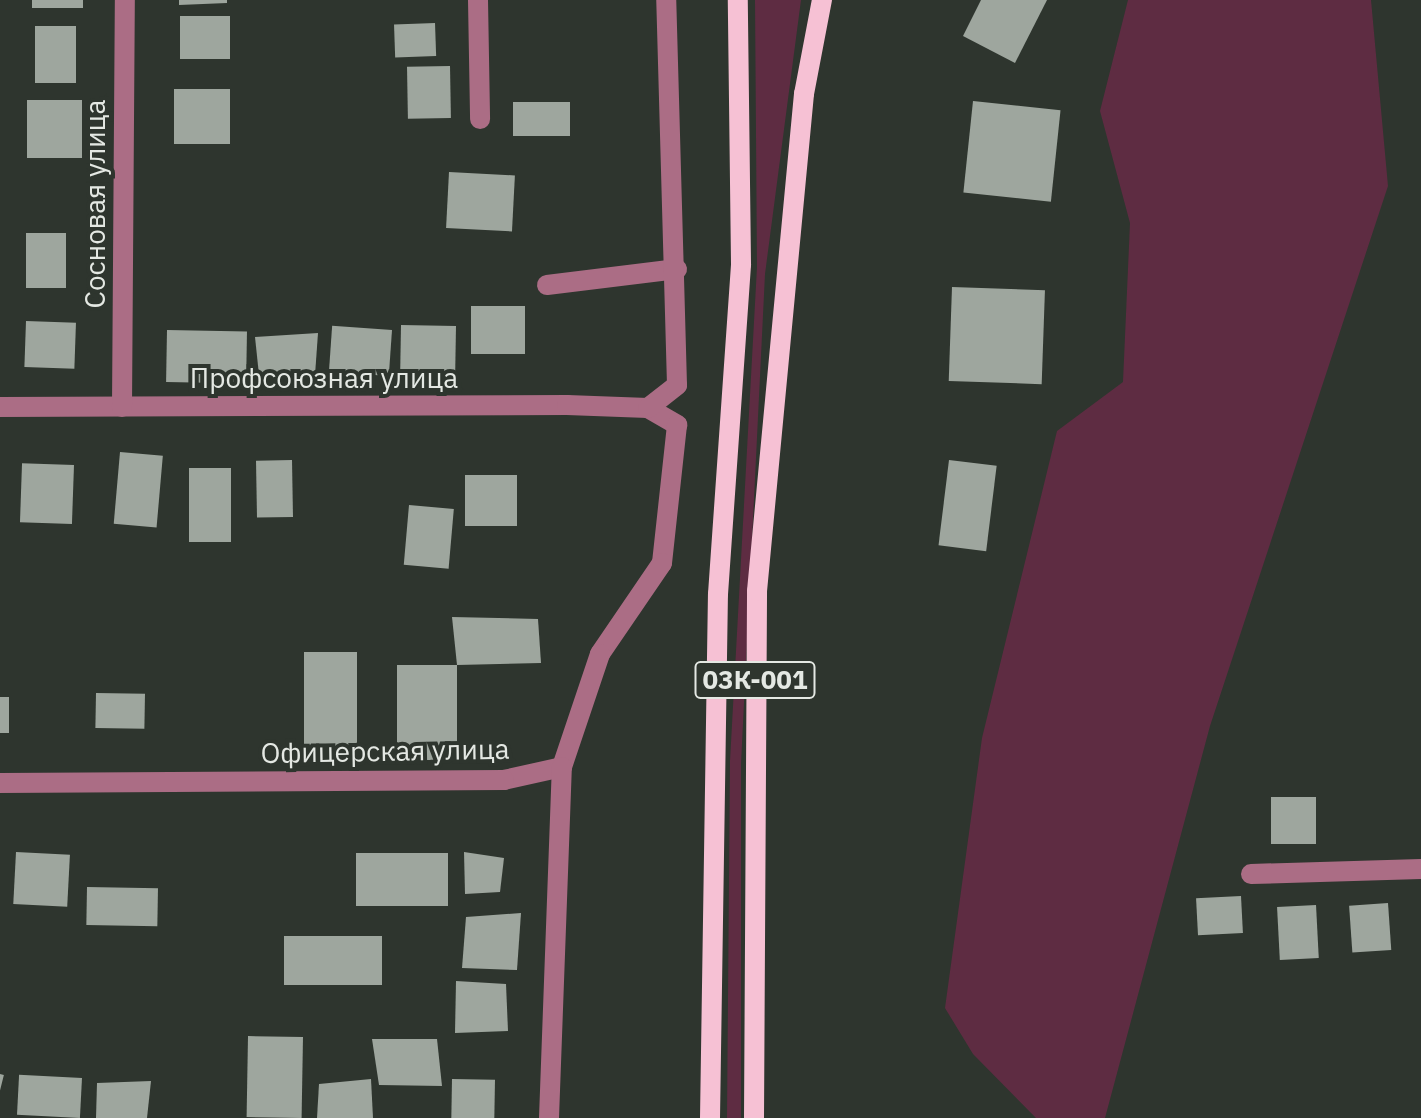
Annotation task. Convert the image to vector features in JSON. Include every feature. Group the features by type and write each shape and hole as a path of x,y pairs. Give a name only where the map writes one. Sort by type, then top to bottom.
{"main road":[{"name":"03К-001","path":"710,1118 718,594 741,264 738,0"},
{"name":"03К-001","path":"754,1118 757,591 804,94 822,0"}],"street":[{"name":"Сосновая улица","path":"122,407 125,0"},
{"path":"478,0 480,119"},
{"path":"549,1118 562,767 600,654 662,563 677,425 648,408 677,385 677,269 666,0"},
{"path":"547,285 677,269"},
{"name":"Профсоюзная улица","path":"0,407 648,408"},
{"name":"Офицерская улица","path":"0,783 504,780 562,767"},
{"path":"1251,874 1421,869"}],"shaded area":[{"path":"755,0 801,0 765,274 741,764 741,1118 727,1118 730,761 757,267"},
{"path":"1128,0 1371,0 1388,186 1210,726 1105,1118 1036,1118 973,1054 945,1008 982,738 1057,431 1123,382 1130,223 1100,111"}],"building":[{"path":"32,0 83,0 83,8 32,8"},
{"path":"179,0 227,0 227,3 179,5"},
{"path":"981,0 1047,0 1015,63 963,36"},
{"path":"180,16 230,16 230,59 180,59"},
{"path":"435,23 436,56 395,57 394,24"},
{"path":"35,26 76,26 76,83 35,83"},
{"path":"450,66 451,118 408,119 407,67"},
{"path":"174,89 230,89 230,144 174,144"},
{"path":"27,100 82,100 82,158 27,158"},
{"path":"973,101 1061,110 1051,202 963,192"},
{"path":"513,102 570,102 570,136 513,136"},
{"path":"449,172 515,175 512,231 446,228"},
{"path":"26,233 66,233 66,288 26,288"},
{"path":"952,287 1045,290 1042,384 949,381"},
{"path":"471,306 525,306 525,354 471,354"},
{"path":"26,321 76,323 74,369 24,367"},
{"path":"401,325 456,326 455,377 400,376"},
{"path":"332,326 392,330 389,376 329,372"},
{"path":"167,330 247,331 246,383 166,382"},
{"path":"318,333 315,375 259,375 255,337"},
{"path":"120,452 163,456 157,527 114,524"},
{"path":"292,460 293,517 257,518 256,461"},
{"path":"949,460 997,466 986,551 939,545"},
{"path":"22,463 74,465 72,524 20,522"},
{"path":"189,468 231,468 231,542 189,542"},
{"path":"465,475 517,475 517,526 465,526"},
{"path":"409,505 454,509 449,569 404,565"},
{"path":"452,617 538,619 541,663 457,665"},
{"path":"304,652 357,652 357,756 304,756"},
{"path":"397,665 457,665 457,760 397,760"},
{"path":"96,693 145,694 144,729 95,728"},
{"path":"0,697 9,697 9,733 0,733"},
{"path":"1271,797 1316,797 1316,844 1271,844"},
{"path":"16,852 70,855 67,907 13,904"},
{"path":"464,852 504,858 500,892 465,894"},
{"path":"356,853 448,853 448,906 356,906"},
{"path":"87,887 158,888 157,926 86,925"},
{"path":"1241,896 1243,933 1198,935 1196,898"},
{"path":"1388,903 1391,950 1352,953 1349,906"},
{"path":"1316,905 1319,958 1280,960 1277,907"},
{"path":"521,913 517,970 462,968 466,917"},
{"path":"284,936 382,936 382,985 284,985"},
{"path":"456,981 506,984 508,1031 455,1033"},
{"path":"248,1036 303,1037 302,1118 247,1117"},
{"path":"372,1039 437,1039 442,1086 379,1085"},
{"path":"19,1075 82,1078 80,1118 17,1115"},
{"path":"371,1079 373,1118 317,1118 319,1084"},
{"path":"452,1079 495,1080 494,1118 451,1118"},
{"path":"151,1081 147,1118 96,1118 97,1083"}]}
